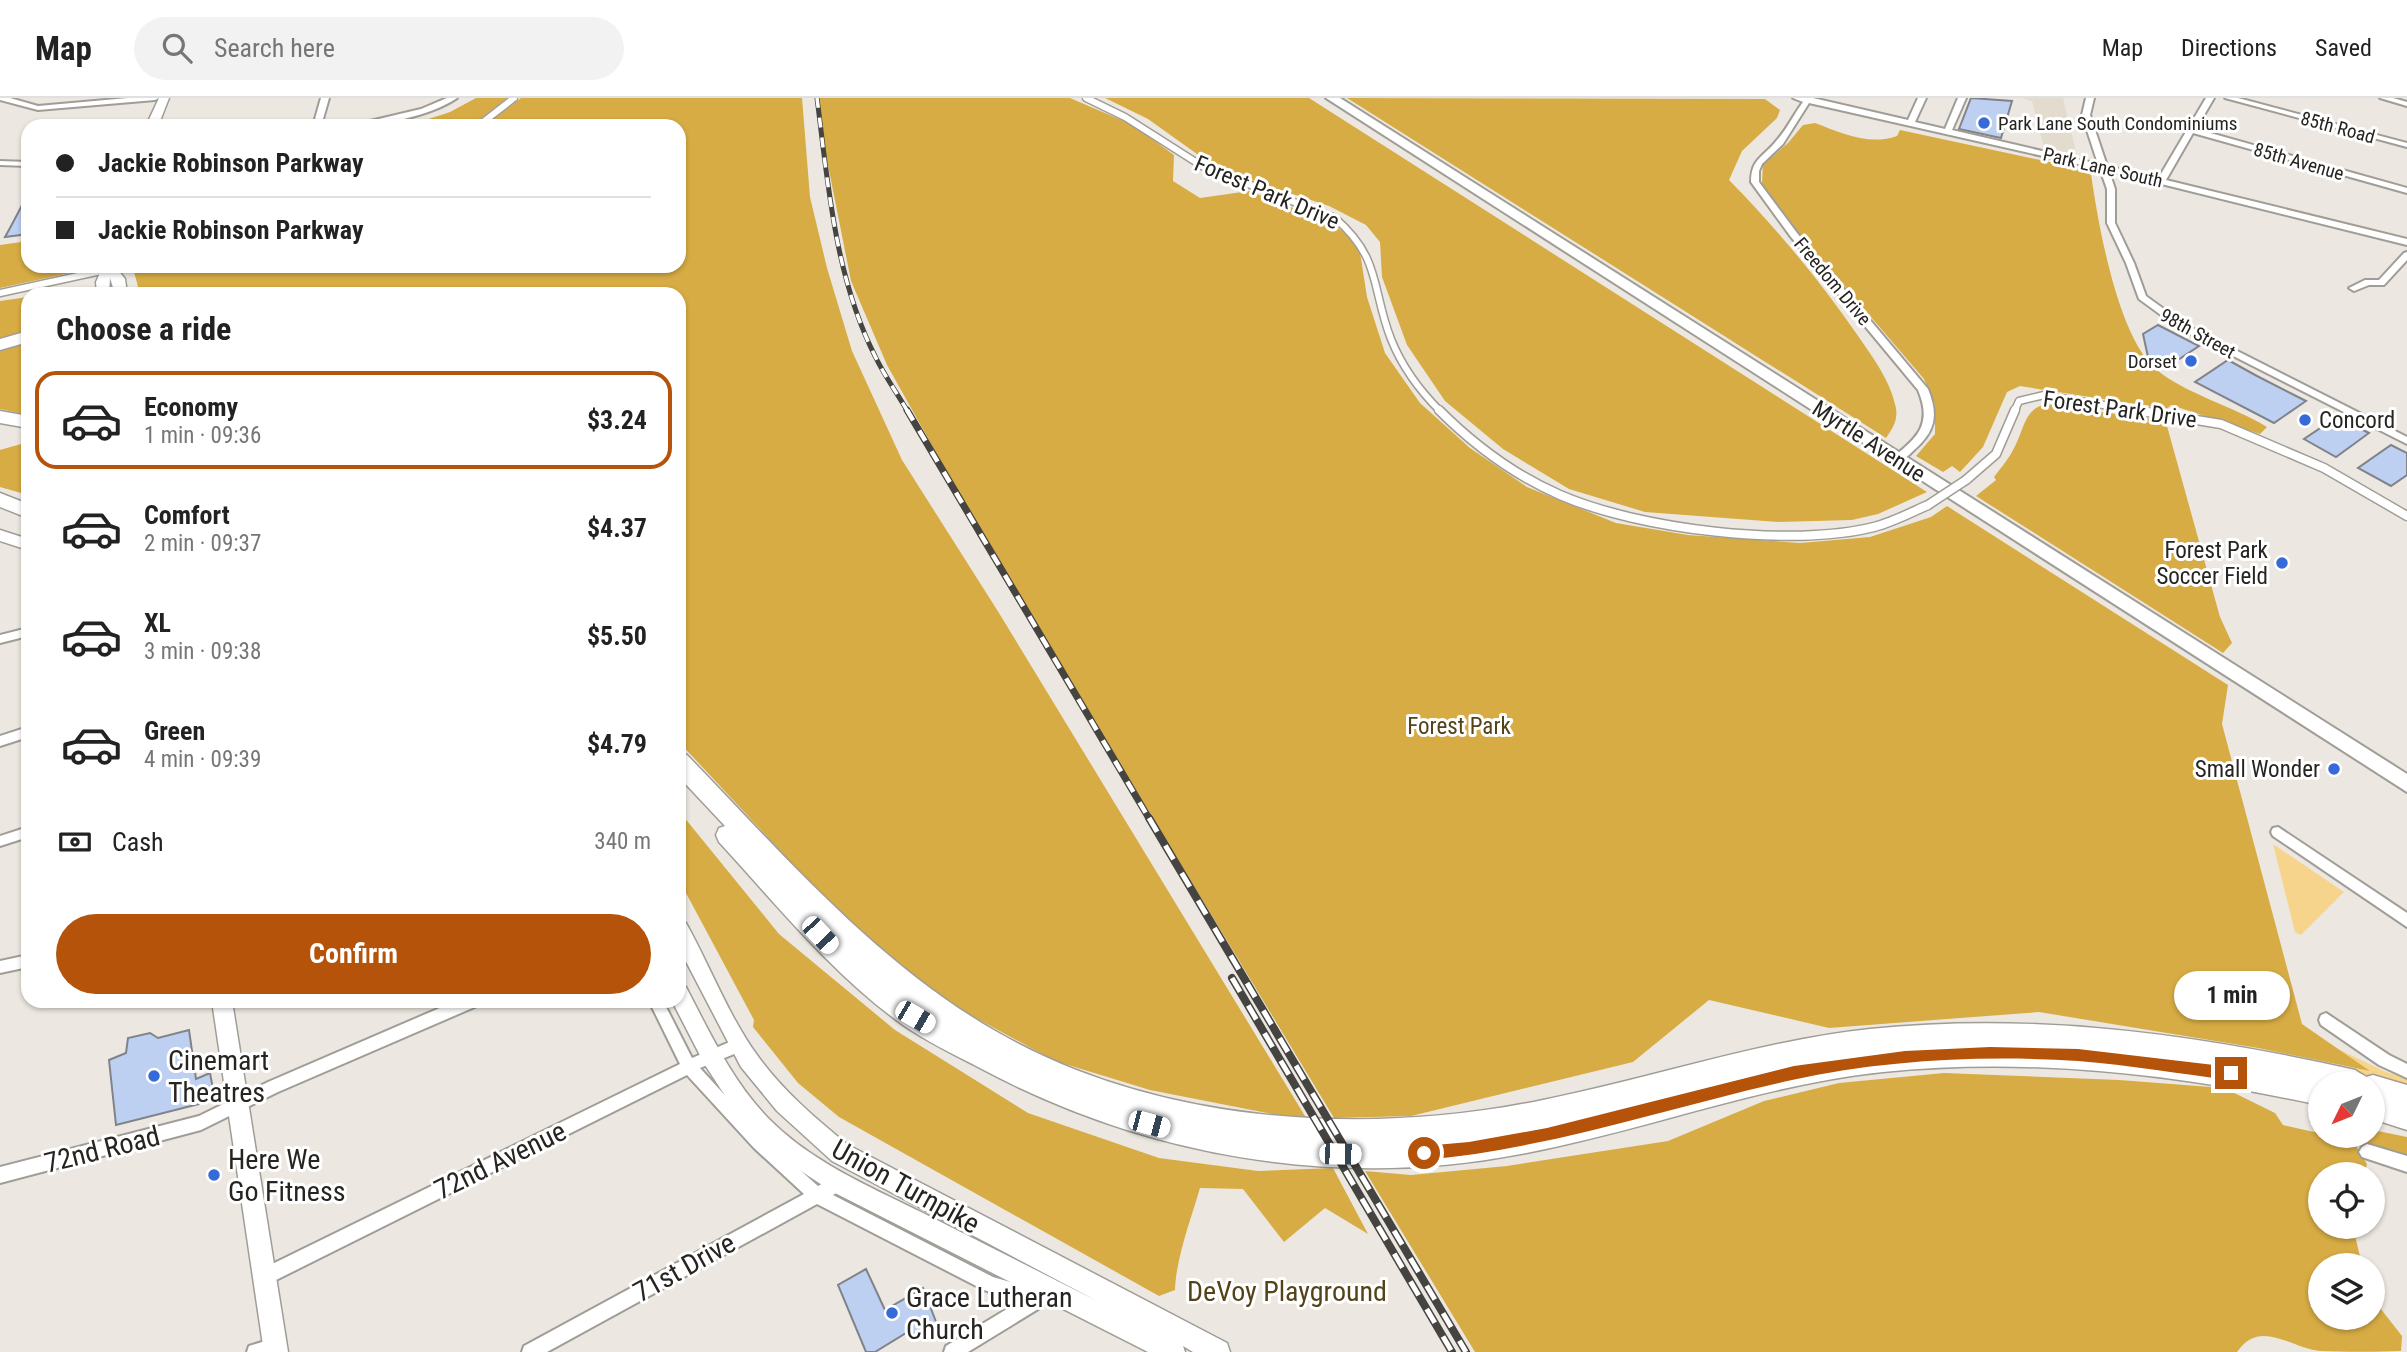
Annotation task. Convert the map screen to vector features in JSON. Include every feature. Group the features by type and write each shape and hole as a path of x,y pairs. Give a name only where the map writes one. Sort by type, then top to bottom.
{"highway":[{"path":"0,345 21,338"},
{"path":"0,417 21,421"},
{"path":"0,428 21,431"},
{"path":"0,500 21,508"},
{"path":"686,769 847,936 895,978 990,1043 1059,1074 1120,1097 1181,1113 1307,1131 1374,1134 1435,1131 1540,1115 1809,1050 1947,1035 2091,1038 2182,1048 2308,1081"},
{"path":"686,789 837,954 915,1017 997,1065 1104,1111 1171,1130 1320,1153 1402,1155 1469,1149 1547,1135 1794,1073 1876,1060 1961,1054 2038,1053 2265,1071"},
{"path":"2385,1092 2407,1098"},
{"path":"2385,1110 2407,1116"}],"main road":[{"path":"155,119 164,98"},
{"name":"Myrtle Avenue","path":"1332,98 2407,784"},
{"path":"0,535 21,542"},
{"name":"Union Turnpike","path":"686,943 738,1045 768,1086 799,1119 840,1153 1175,1347"},
{"path":"223,1008 264,1277 269,1350"},
{"name":"Union Turnpike","path":"686,1008 710,1056 755,1120 839,1183 1046,1295 1175,1347 1218,1352"}],"street":[{"path":"1,98 38,108 58,108 155,98"},
{"path":"319,119 325,98"},
{"path":"393,119 423,111 453,98"},
{"path":"487,119 514,98"},
{"name":"Forest Park Drive","path":"1086,98 1126,116 1182,155 1209,169 1312,208 1353,231 1367,249 1374,268 1381,312 1399,358 1429,397 1453,424 1517,472 1587,505 1689,527 1772,534 1826,534 1875,526 1928,505 1966,480 1996,454 2019,401 2044,395 2221,424 2271,443 2324,468 2407,516"},
{"name":"Park Lane South","path":"1797,98 2103,167 2407,242"},
{"path":"1911,123 1922,98"},
{"path":"1948,131 1962,98"},
{"name":"98th Street","path":"2090,98 2086,115 2111,189 2111,223 2142,297 2148,304 2183,327 2407,441"},
{"path":"2161,181 2210,98"},
{"name":"85th Road","path":"2229,98 2407,145"},
{"path":"2384,98 2407,104"},
{"name":"Freedom Drive","path":"1809,99 1780,142 1758,163 1755,182 1794,235 1923,389 1928,399 1931,421 1917,444 1896,458"},
{"name":"85th Avenue","path":"2191,131 2407,191"},
{"path":"0,163 21,164"},
{"path":"2354,288 2368,282 2381,283 2407,255"},
{"path":"26,287 86,273"},
{"path":"0,293 21,288"},
{"path":"0,639 21,634"},
{"path":"0,741 21,734"},
{"path":"2278,832 2407,921"},
{"path":"0,841 21,834"},
{"path":"0,967 21,962"},
{"name":"72nd Road","path":"0,1175 201,1123 240,1106 273,1087 456,1008"},
{"name":"Union Turnpike","path":"659,1008 688,1067 759,1143 817,1195 990,1284 1046,1295"},
{"path":"2326,1020 2375,1054 2407,1071"},
{"name":"72nd Avenue","path":"264,1277 710,1056 738,1045"},
{"path":"2367,1152 2407,1164"},
{"name":"71st Drive","path":"530,1352 839,1183"},
{"path":"952,1352 1046,1295"}],"shaded area":[{"path":"2021,98 2063,98 2077,156 2044,148 2032,101"},
{"path":"2273,844 2344,892 2301,935 2295,932"},
{"path":"2338,1049 2384,1071 2352,1071 2331,1064 2368,1070"},
{"path":"2385,1072 2407,1078 2407,1089 2385,1082"}],"green space":[{"path":"476,98 507,98 480,119 428,119 450,112"},
{"path":"521,98 802,98 810,197 827,268 852,351 902,460 999,613 1308,1121 1150,1090 1055,1061 941,999 855,931 686,750 686,287 138,287 134,273 686,273 686,119 493,119"},
{"name":"Forest Park","path":"819,98 1070,98 1133,125 1174,155 1173,181 1200,198 1249,191 1327,221 1352,237 1360,252 1367,297 1385,353 1420,403 1470,448 1527,487 1616,523 1688,535 1800,543 1870,537 1931,517 1947,506 2228,685 2222,724 2302,1024 2370,1071 2258,1048 2039,1012 1829,1028 1709,1000 1633,1062 1411,1116 1334,1118 982,535 887,365 851,281 824,145"},
{"path":"1105,98 1309,98 1927,492 1878,514 1852,520 1778,522 1645,512 1569,489 1503,449 1445,401 1407,345 1382,277 1380,242 1366,225 1329,206 1229,173 1211,164 1148,119"},
{"path":"1347,98 1765,99 1780,110 1777,118 1742,151 1729,180 1812,273 1873,358 1884,376 1895,404 1896,418 1891,430 1886,438"},
{"path":"1815,123 1845,134 1876,140 1897,136 1900,130 2087,170 2091,174 2112,279 2131,333 2143,355 2157,370 2181,386 2267,427 2260,434 2171,405 2167,409 2020,386 2007,392 1983,447 1960,472 1952,466 1943,472 1916,456 1935,434 1935,405 1924,379 1776,206 1762,183 1763,164 1788,143 1803,125"},
{"path":"21,242 21,273 70,273 0,288 0,245"},
{"path":"21,298 21,332 0,340 0,301"},
{"path":"21,341 21,414 0,409 0,348"},
{"path":"2047,404 2172,422 2173,426 2167,426 2220,617 2232,643 2223,653 1976,496 1996,480 1994,477 2011,454 2033,410"},
{"path":"21,444 21,493 0,487 0,450"},
{"path":"686,820 779,934 895,1030 1028,1113 1159,1158 1258,1171 1333,1168 1368,1234 1325,1208 1284,1242 1243,1189 1200,1188 1181,1252 1175,1290 1159,1296 839,1117 798,1083 753,1027 754,1020 686,893"},
{"path":"1944,1073 2119,1080 2224,1088 2275,1113 2283,1125 2308,1131 2308,1148 2357,1148 2366,1162 2308,1162 2308,1239 2356,1239 2359,1253 2308,1253 2308,1330 2385,1330 2385,1314 2402,1336 2401,1351 2320,1351 2265,1336 2246,1342 2237,1352 1475,1352 1365,1171 1411,1175 1507,1166 1668,1141 1764,1101 1839,1083"},
{"path":"2385,1132 2407,1137 2407,1155 2383,1148"}],"building":[{"name":"Park Lane South Condominiums","path":"1971,98 2012,101 2001,138 1959,129"},
{"path":"21,207 21,235 5,237"},
{"path":"2158,325 2199,346 2167,367 2148,357 2143,334"},
{"path":"2228,360 2306,401 2274,423 2195,382"},
{"path":"2337,417 2369,433 2336,457 2304,439"},
{"path":"2391,445 2407,453 2407,475 2391,486 2358,468"},
{"name":"Cinemart Theatres","path":"189,1030 196,1079 210,1073 213,1089 198,1096 199,1104 116,1125 109,1060 126,1053 128,1038 150,1033 158,1038"},
{"name":"Grace Lutheran Church","path":"866,1269 885,1310 923,1288 938,1327 916,1340 911,1330 875,1352 866,1352 838,1285"}],"railway":[{"path":"817,98 835,230 851,294 861,326 875,356 908,412"},
{"path":"907,410 1150,820"},
{"path":"1149,818 1466,1352"},
{"path":"1232,978 1452,1352"}],"place":[{"name":"Park Lane South Condominiums","path":"1984,123"},
{"name":"Dorset","path":"2191,361"},
{"name":"Concord","path":"2305,420"},
{"name":"Forest Park Soccer Field","path":"2282,563"},
{"name":"Small Wonder","path":"2334,769"},
{"name":"Cinemart Theatres","path":"154,1076"},
{"name":"Here We Go Fitness","path":"214,1175"},
{"name":"Grace Lutheran Church","path":"892,1313"}],"route":[{"path":"1424,1153 1469,1149 1547,1135 1794,1073 1905,1057 1990,1053 2078,1055 2231,1073"}],"park label":[{"name":"DeVoy Playground","path":"1287,1291"}]}
